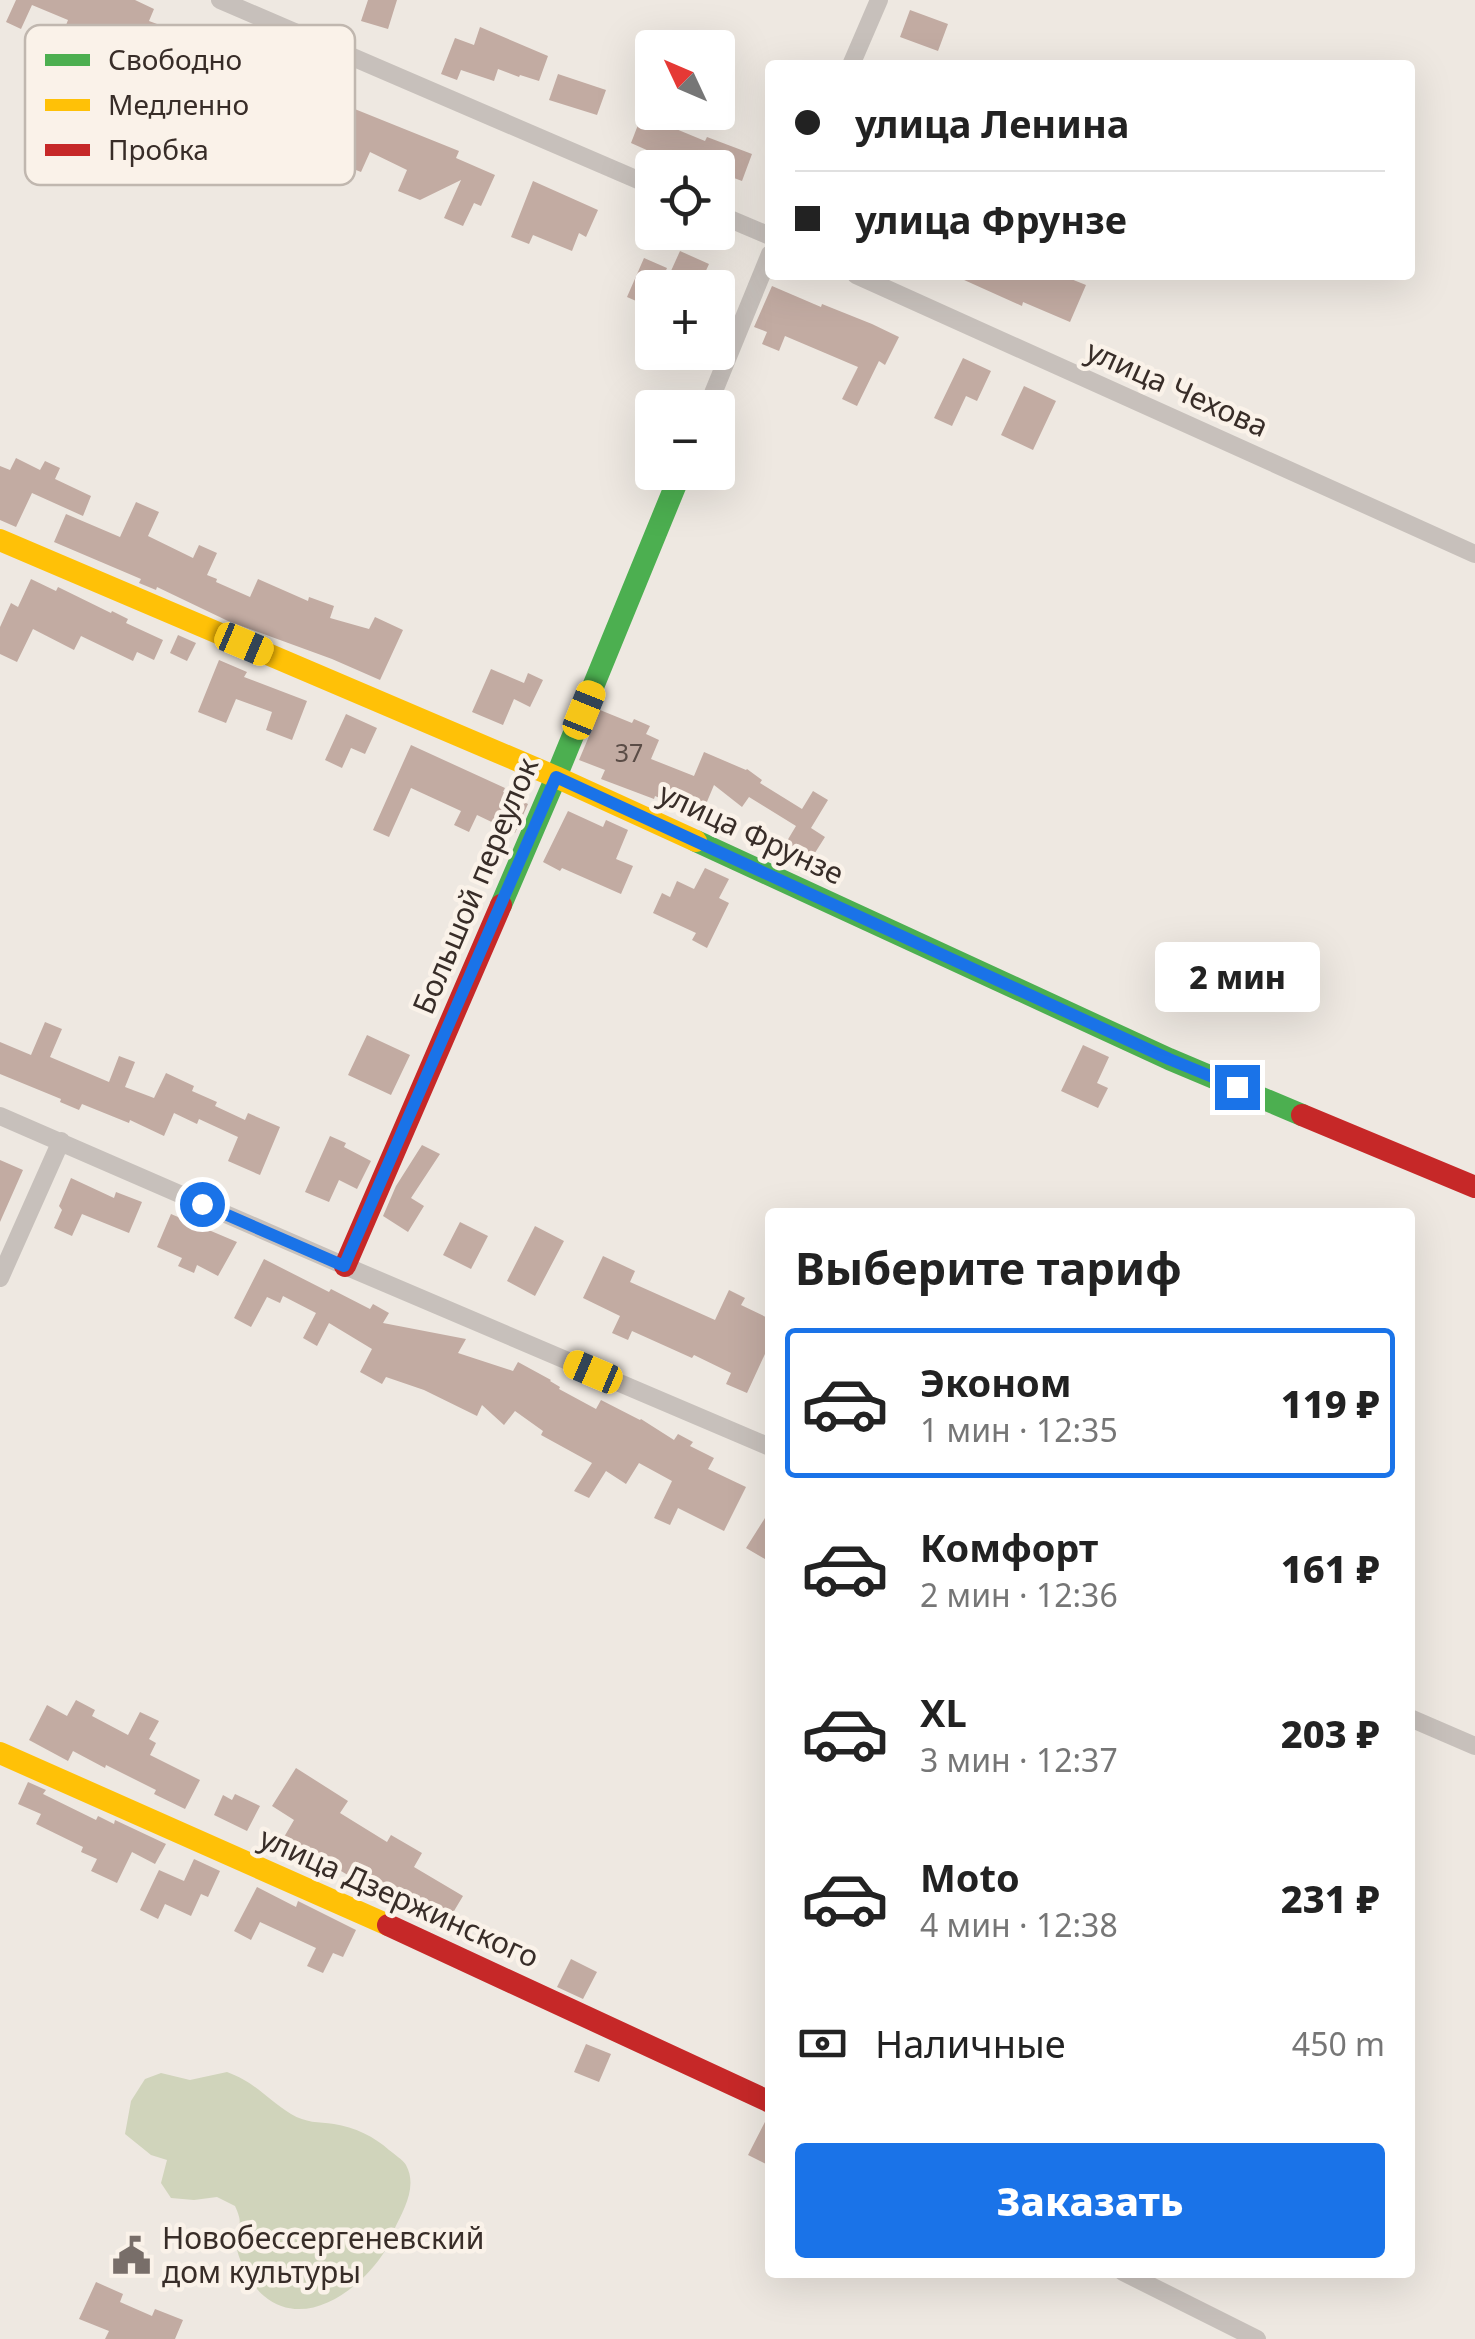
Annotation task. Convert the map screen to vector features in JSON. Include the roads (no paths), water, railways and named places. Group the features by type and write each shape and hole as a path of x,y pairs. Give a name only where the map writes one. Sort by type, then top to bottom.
{"street":[{"path":"220,0 278,25"},
{"path":"853,60 880,0"},
{"path":"355,58 635,179"},
{"path":"735,221 765,234"},
{"path":"714,390 765,266"},
{"name":"улица Чехова","path":"867,280 1475,554"},
{"name":"Большой переулок","path":"344,1266 556,777 674,490"},
{"name":"улица Фрунзе","path":"0,540 556,777 1169,1059 1475,1187"},
{"path":"0,1116 765,1445"},
{"path":"0,1278 61,1141"},
{"path":"1415,1720 1475,1746"},
{"name":"улица Дзержинского","path":"0,1753 335,1901 765,2100"},
{"path":"1135,2278 1257,2339"}],"place":[{"name":"Новобессергеневский дом культуры","path":"132,2256"}]}
